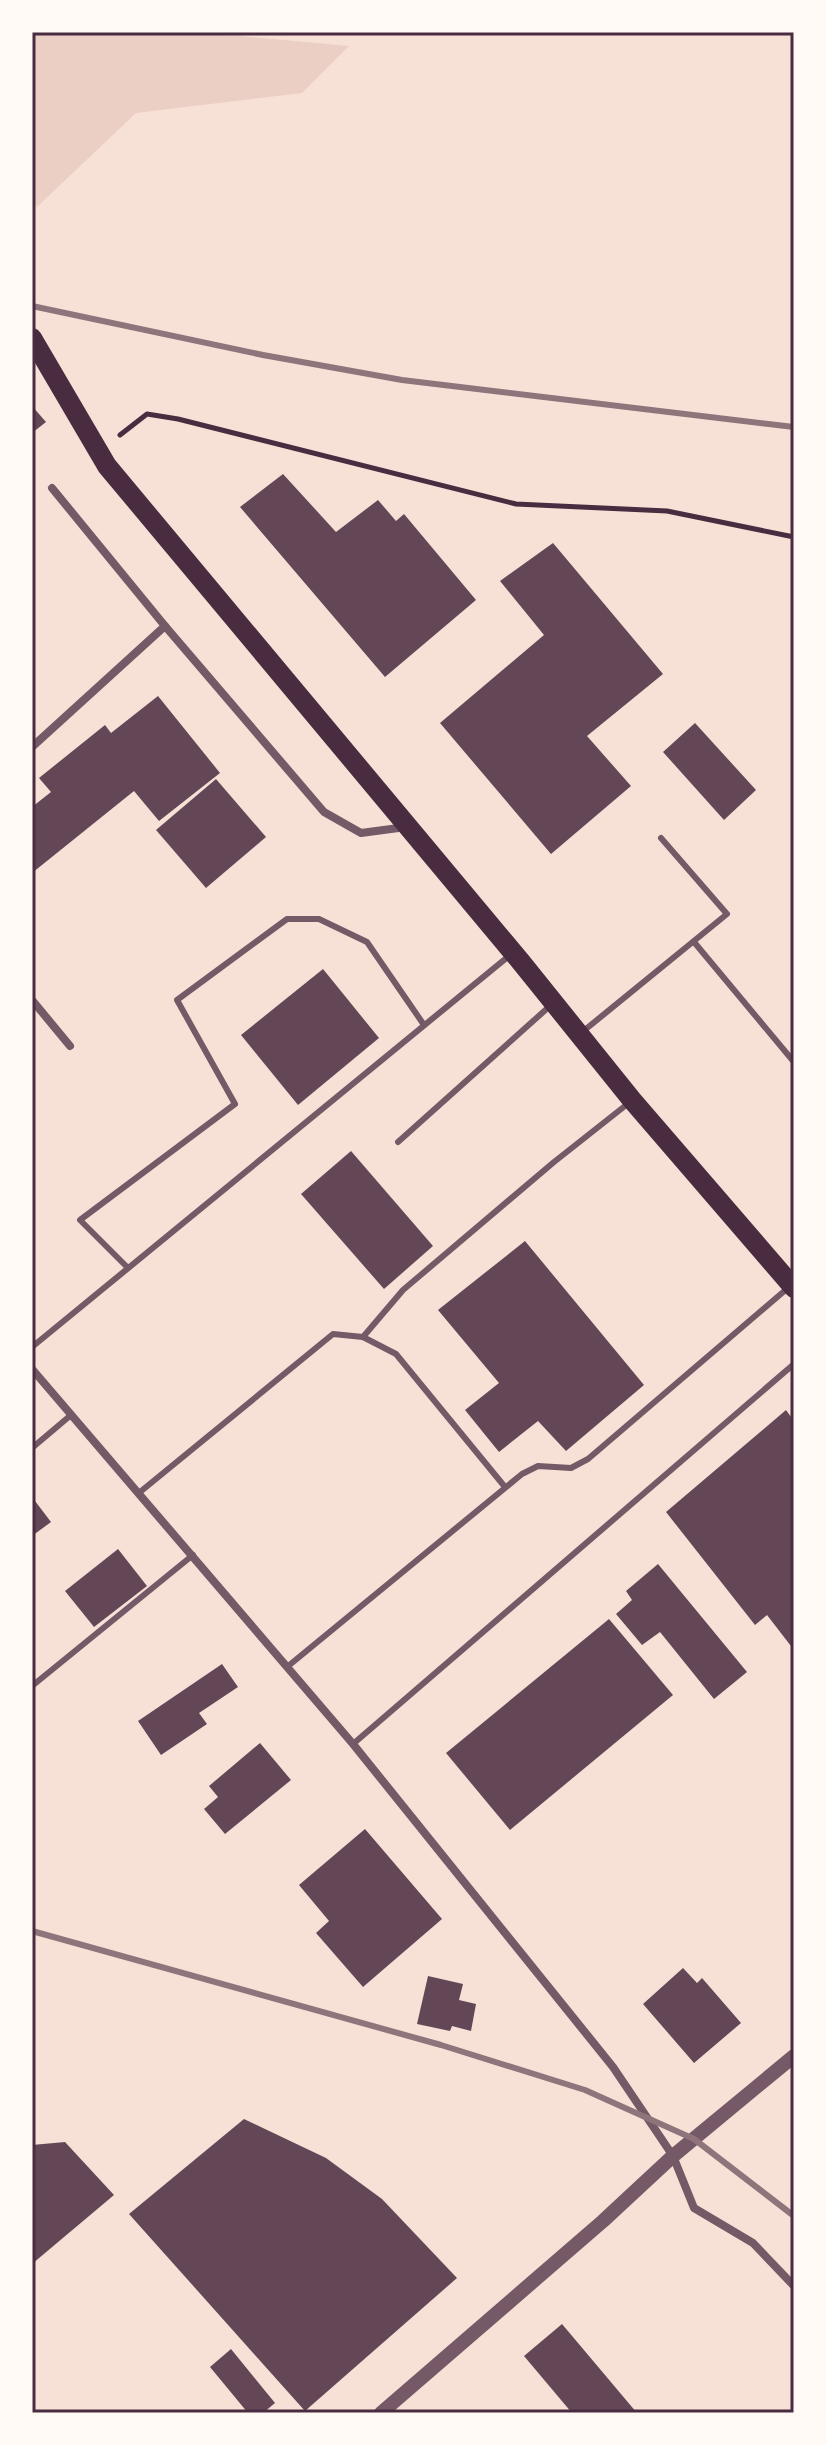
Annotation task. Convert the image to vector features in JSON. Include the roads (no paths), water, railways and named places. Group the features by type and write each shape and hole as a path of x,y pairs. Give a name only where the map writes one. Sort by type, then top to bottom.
{"main road":[{"path":"32,338 107,466 554,1002 632,1100 793,1286"}],"street":[{"path":"52,488 324,812 361,833 407,827"},
{"path":"32,747 165,626"},
{"path":"32,1000 70,1046"},
{"path":"32,1369 353,1744 613,2067 673,2156 694,2208 753,2243 794,2286"},
{"path":"381,2413 603,2221 673,2156 794,2056"}],"lane":[{"path":"579,1034 727,914 661,838"},
{"path":"128,1268 80,1220 235,1104 177,1000 287,919 319,919 367,942 424,1025"},
{"path":"694,942 794,1062"},
{"path":"32,1347 513,953"},
{"path":"398,1142 554,1002"},
{"path":"363,1337 403,1290 632,1100"},
{"path":"287,1667 505,1487 538,1466 571,1468 588,1459 793,1286"},
{"path":"140,1492 333,1334 363,1337 396,1354 505,1487"},
{"path":"353,1744 794,1364"},
{"path":"32,1448 71,1415"},
{"path":"32,1686 193,1555"}],"railway":[{"path":"32,306 263,355 402,380 794,427"},
{"path":"32,1931 441,2045 585,2090 694,2139 794,2216"}]}
